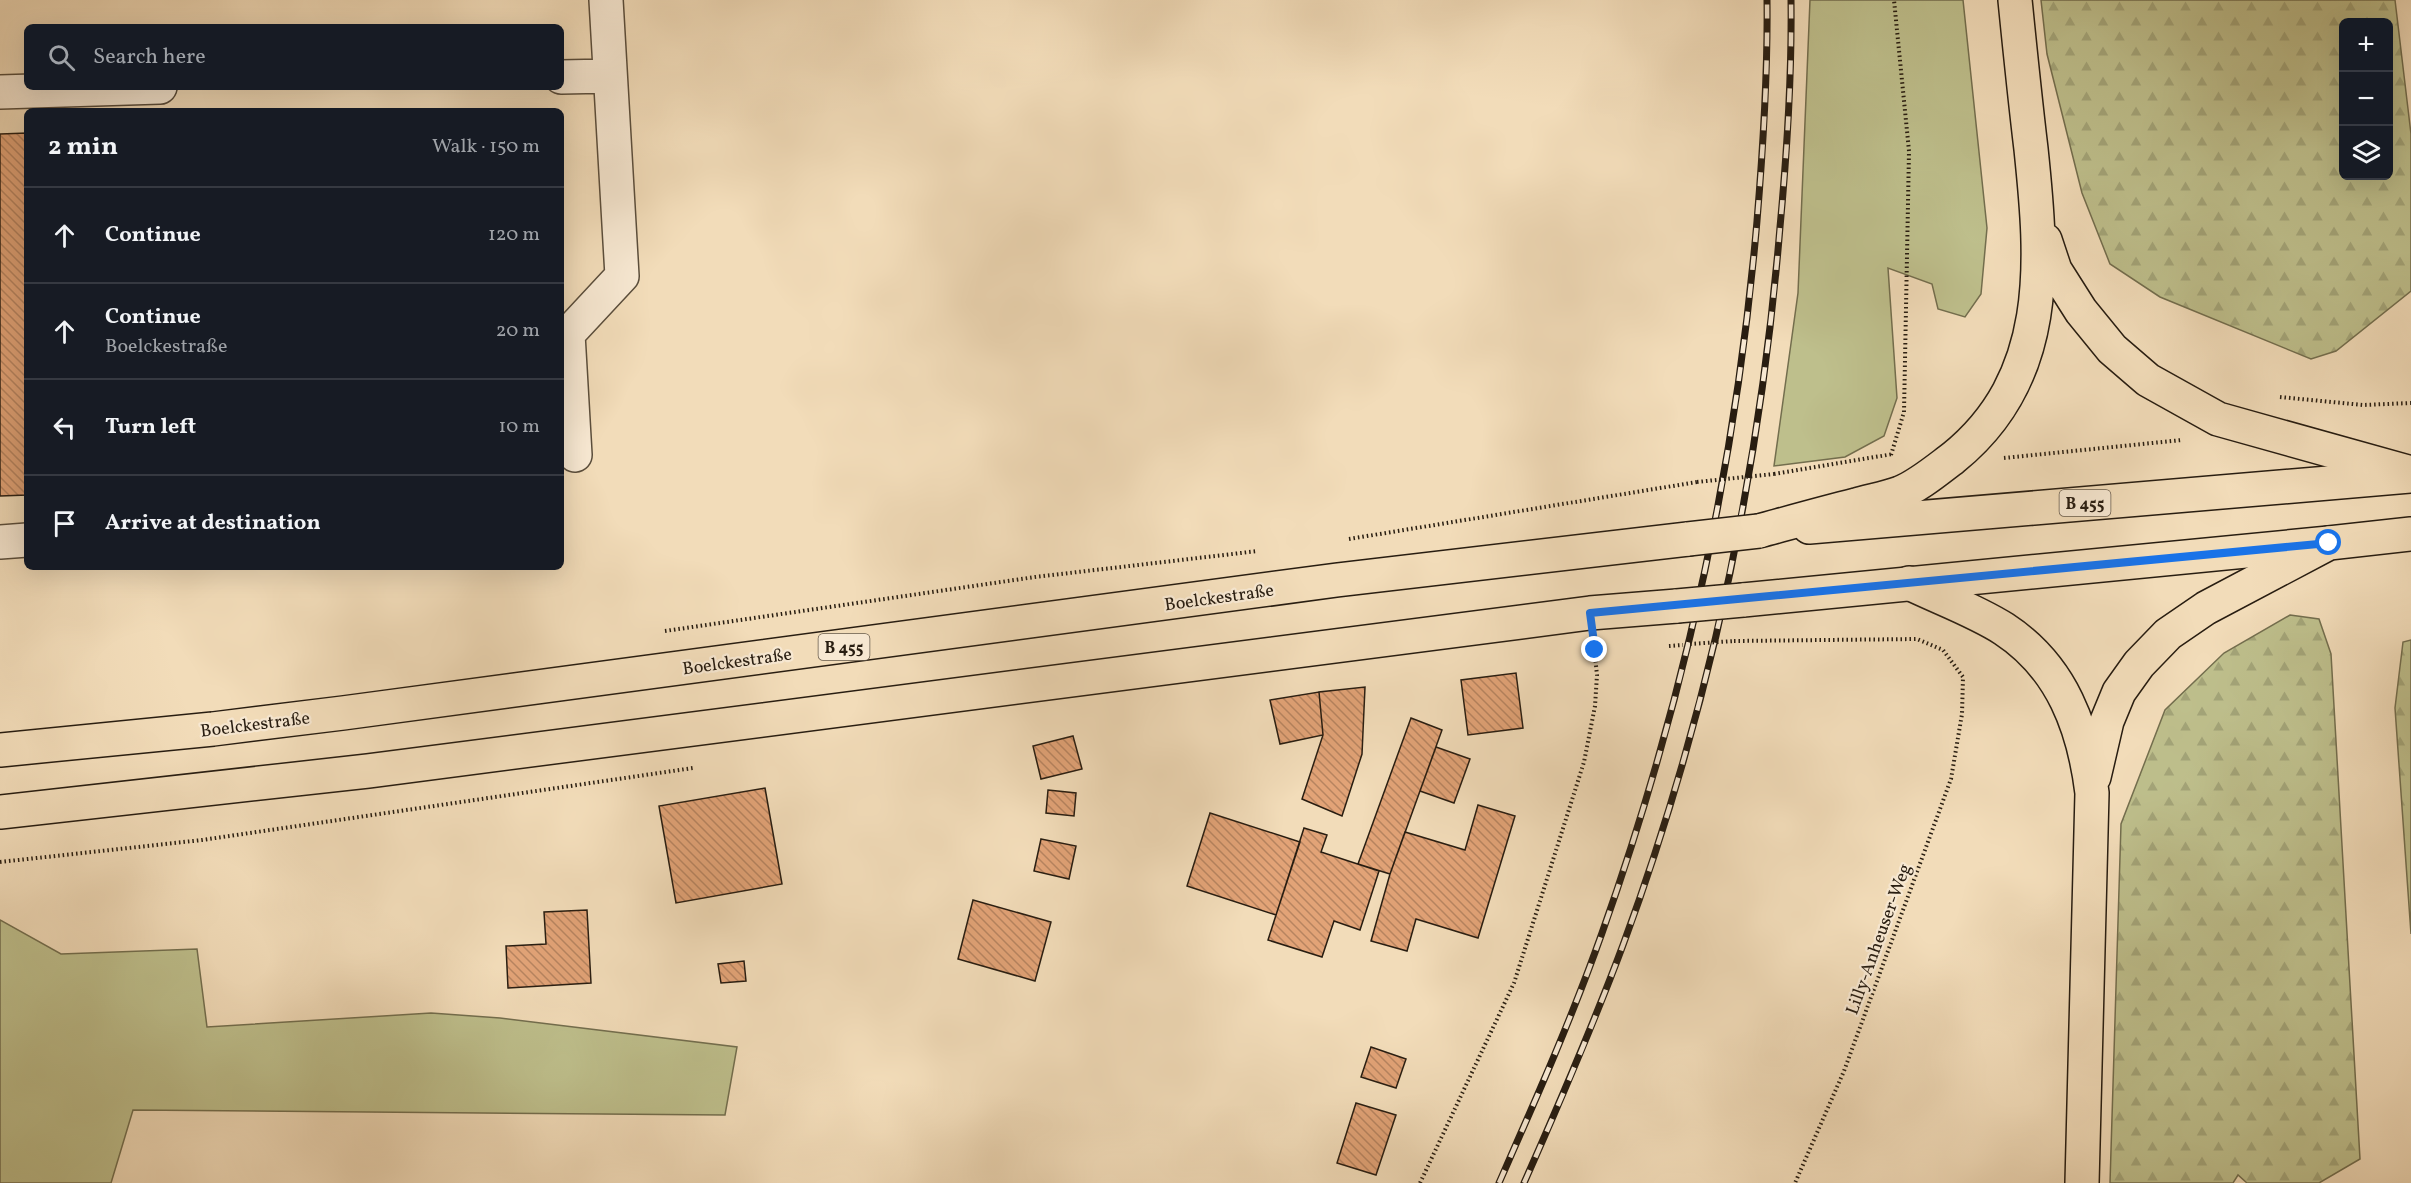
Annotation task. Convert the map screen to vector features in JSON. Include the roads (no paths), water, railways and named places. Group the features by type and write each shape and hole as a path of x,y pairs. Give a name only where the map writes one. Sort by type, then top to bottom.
{"main road":[{"path":"1760,531 1901,493 1942,467 1965,448 1989,424 2008,395 2025,356 2035,315 2039,224 2015,0"},
{"path":"2039,224 2055,270 2081,311 2112,349 2148,380 2218,419 2411,475"},
{"name":"B 455","path":"1760,531 2411,475"},
{"name":"Boelckestraße","path":"0,750 343,713 1336,580 1760,531"},
{"path":"0,812 368,771 1590,613 2411,534"},
{"path":"2092,793 2107,721 2119,692 2146,656 2168,634 2206,608 2329,543"},
{"path":"1909,583 2004,629 2037,655 2059,686 2075,719 2087,757 2092,793 2082,1183"}],"lane":[{"path":"575,455 568,334 622,276 606,0"},
{"path":"564,77 610,75"},
{"path":"0,92 64,90"},
{"path":"0,542 24,540"}],"railway":[{"path":"1499,1183 1553,1059 1602,933 1658,759 1682,671 1720,492 1748,312 1763,139 1767,0"},
{"path":"1524,1183 1600,1005 1653,858 1681,770 1726,591 1744,501 1771,318 1787,142 1791,0"}]}
